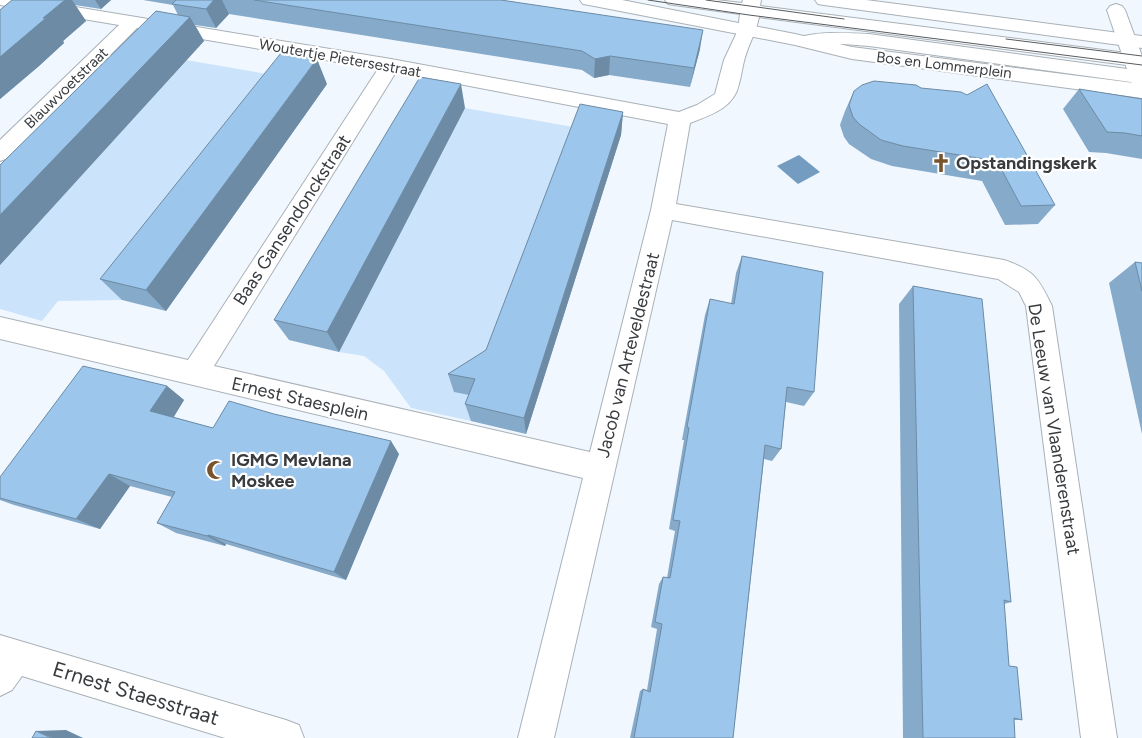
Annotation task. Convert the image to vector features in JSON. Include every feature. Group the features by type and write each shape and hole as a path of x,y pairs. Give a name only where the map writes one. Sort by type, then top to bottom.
{"main road":[{"name":"Woutertje Pietersestraat","path":"0,0 391,66 680,119"},
{"path":"589,0 628,6 750,14"},
{"path":"674,0 750,14"},
{"path":"824,0 1139,66"},
{"path":"1116,10 1139,66"},
{"path":"680,119 704,110 724,98 730,86 734,60 750,14"},
{"name":"Bos en Lommerplein","path":"750,14 807,41 852,53 1139,66"},
{"name":"Bos en Lommerplein","path":"750,14 1139,66"},
{"name":"Blauwvoetstraat","path":"0,153 132,23"},
{"name":"Baas Gansendonckstraat","path":"194,374 391,66"},
{"name":"Jacob van Arteveldestraat","path":"536,738 663,210 680,119"},
{"name":"De Leeuw van Vlaanderenstraat","path":"663,210 1004,270 1029,285 1039,306 1099,738"},
{"name":"Ernest Staesplein","path":"0,328 600,468"},
{"name":"Ernest Staesstraat","path":"5,662 286,738"}],"shaded area":[{"path":"186,60 291,78 122,300 58,301 42,321 0,309 0,265"},
{"path":"465,108 579,128 471,421 411,408 384,371 364,356 339,352"},
{"path":"799,155 820,172 798,184 777,166"}],"building":[{"path":"12,0 65,0 0,57 0,10"},
{"path":"176,0 214,0 206,9 172,4"},
{"path":"254,0 501,0 703,30 694,68 610,56 595,59 582,51"},
{"path":"156,11 190,17 0,215 0,165"},
{"path":"281,53 317,59 146,290 100,279"},
{"path":"420,77 461,84 327,332 274,320"},
{"path":"874,81 916,85 921,88 961,92 967,95 987,84 1055,205 1021,206 997,161 903,146 881,140 859,124 853,117 849,105 854,91 862,85"},
{"path":"1079,89 1142,99 1142,136 1107,132"},
{"path":"580,104 623,112 524,418 465,404 475,379 448,374 486,350"},
{"path":"742,256 823,272 814,392 787,387 781,449 765,445 733,738 634,738 643,689 650,692 662,624 655,622 663,577 670,578 680,521 673,520 689,428 687,427 710,299 734,304"},
{"path":"1135,262 1142,263 1142,291"},
{"path":"913,286 982,299 1011,602 1004,600 1009,666 1017,667 1022,720 1014,718 1015,738 923,738"},
{"name":"IGMG Mevlana Moskee","path":"83,366 167,386 150,411 213,428 229,401 274,414 391,441 334,572 208,535 157,523 175,492 109,474 76,519 0,498 0,477"},
{"path":"36,731 51,738 32,738"}],"tram line":[{"path":"648,0 749,15 1142,65"},
{"path":"706,0 844,19"},
{"path":"1006,39 1142,56"}],"place":[{"name":"Opstandingskerk","path":"941,163"},
{"name":"IGMG Mevlana Moskee","path":"216,470"}]}
